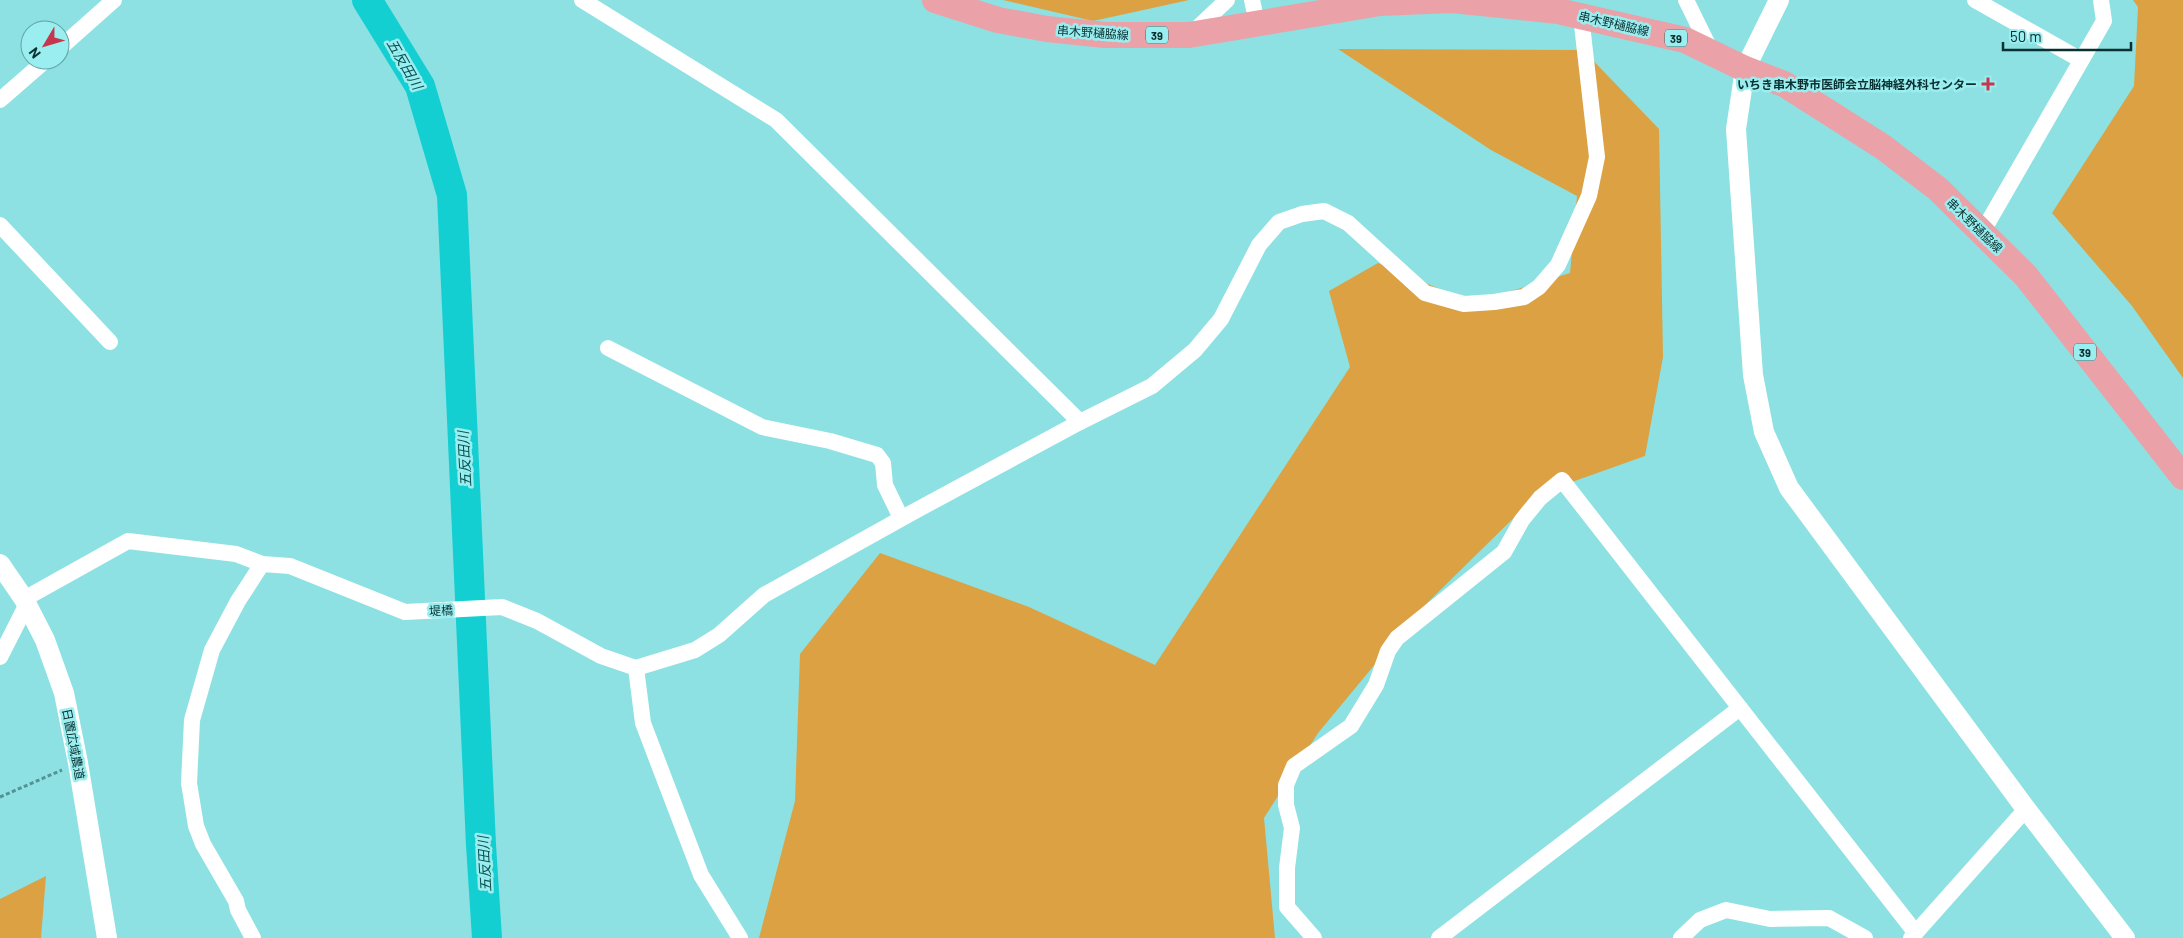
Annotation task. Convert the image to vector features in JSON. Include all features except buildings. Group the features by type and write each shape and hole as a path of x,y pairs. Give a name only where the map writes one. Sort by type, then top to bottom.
{"main road":[{"name":"串木野樋脇線","path":"935,0 998,20 1047,29 1105,35 1189,35 1255,12 1380,1 1452,0 1558,11 1685,40 1745,69 1784,84 1883,147 1938,189 1983,231 2026,276 2183,477"}],"street":[{"path":"70,39 114,0"},
{"path":"582,0 776,120 1080,422"},
{"path":"1189,35 1226,0"},
{"path":"1686,0 1712,53"},
{"path":"1779,0 1745,69 1736,129 1753,375 1764,432 1789,488 2026,809 2125,938"},
{"path":"1974,0 2082,60"},
{"path":"1983,231 2104,21 2101,0"},
{"path":"740,938 698,866 643,723 636,668 695,650 719,635 764,596 901,518 1080,422 1152,386 1195,350 1221,319 1260,245 1279,222 1302,214 1324,211 1348,223 1425,292 1464,304 1524,297 1539,287 1558,265 1589,196 1597,156 1581,16"},
{"path":"0,100 34,70"},
{"path":"0,225 110,342"},
{"path":"608,348 762,427 830,441 877,455 884,463 885,484 901,518"},
{"path":"1314,938 1287,907 1287,868 1292,828 1286,805 1286,784 1294,766 1351,726 1376,685 1388,651 1397,638 1504,552 1522,520 1540,498 1562,480 1740,708 1913,935 2026,809"},
{"path":"0,658 16,593 128,541 236,554 262,564 238,601 212,650 192,720 189,782 196,826 203,844 236,901 238,910 253,938"},
{"name":"日置広域農道","path":"0,564 45,640 64,693 78,763 107,938"},
{"name":"堤橋","path":"262,564 290,566 405,612 502,607 537,621 602,656 636,668"},
{"path":"1439,938 1740,708"},
{"path":"1681,938 1700,920 1726,910 1770,919 1829,918 1865,938"}],"path":[{"path":"0,797 78,763"}],"shaded area":[{"path":"1003,0 1189,0 1093,21"},
{"path":"2133,0 2183,0 2183,378 2132,306 2052,213 2134,86 2138,7"},
{"path":"1338,49 1583,50 1659,129 1663,357 1645,456 1538,494 1420,610 1318,733 1264,818 1275,938 759,938 795,801 800,654 880,553 1029,607 1155,665 1350,367 1329,291 1378,263 1473,303 1570,273 1577,196 1491,150"},
{"path":"46,876 41,938 0,938 0,899"}],"waterway":[{"name":"五反田川","path":"367,0 420,86 452,195 481,845 487,938"}],"place":[{"name":"いちき串木野市医師会立脳神経外科センター","path":"1988,84"}]}
